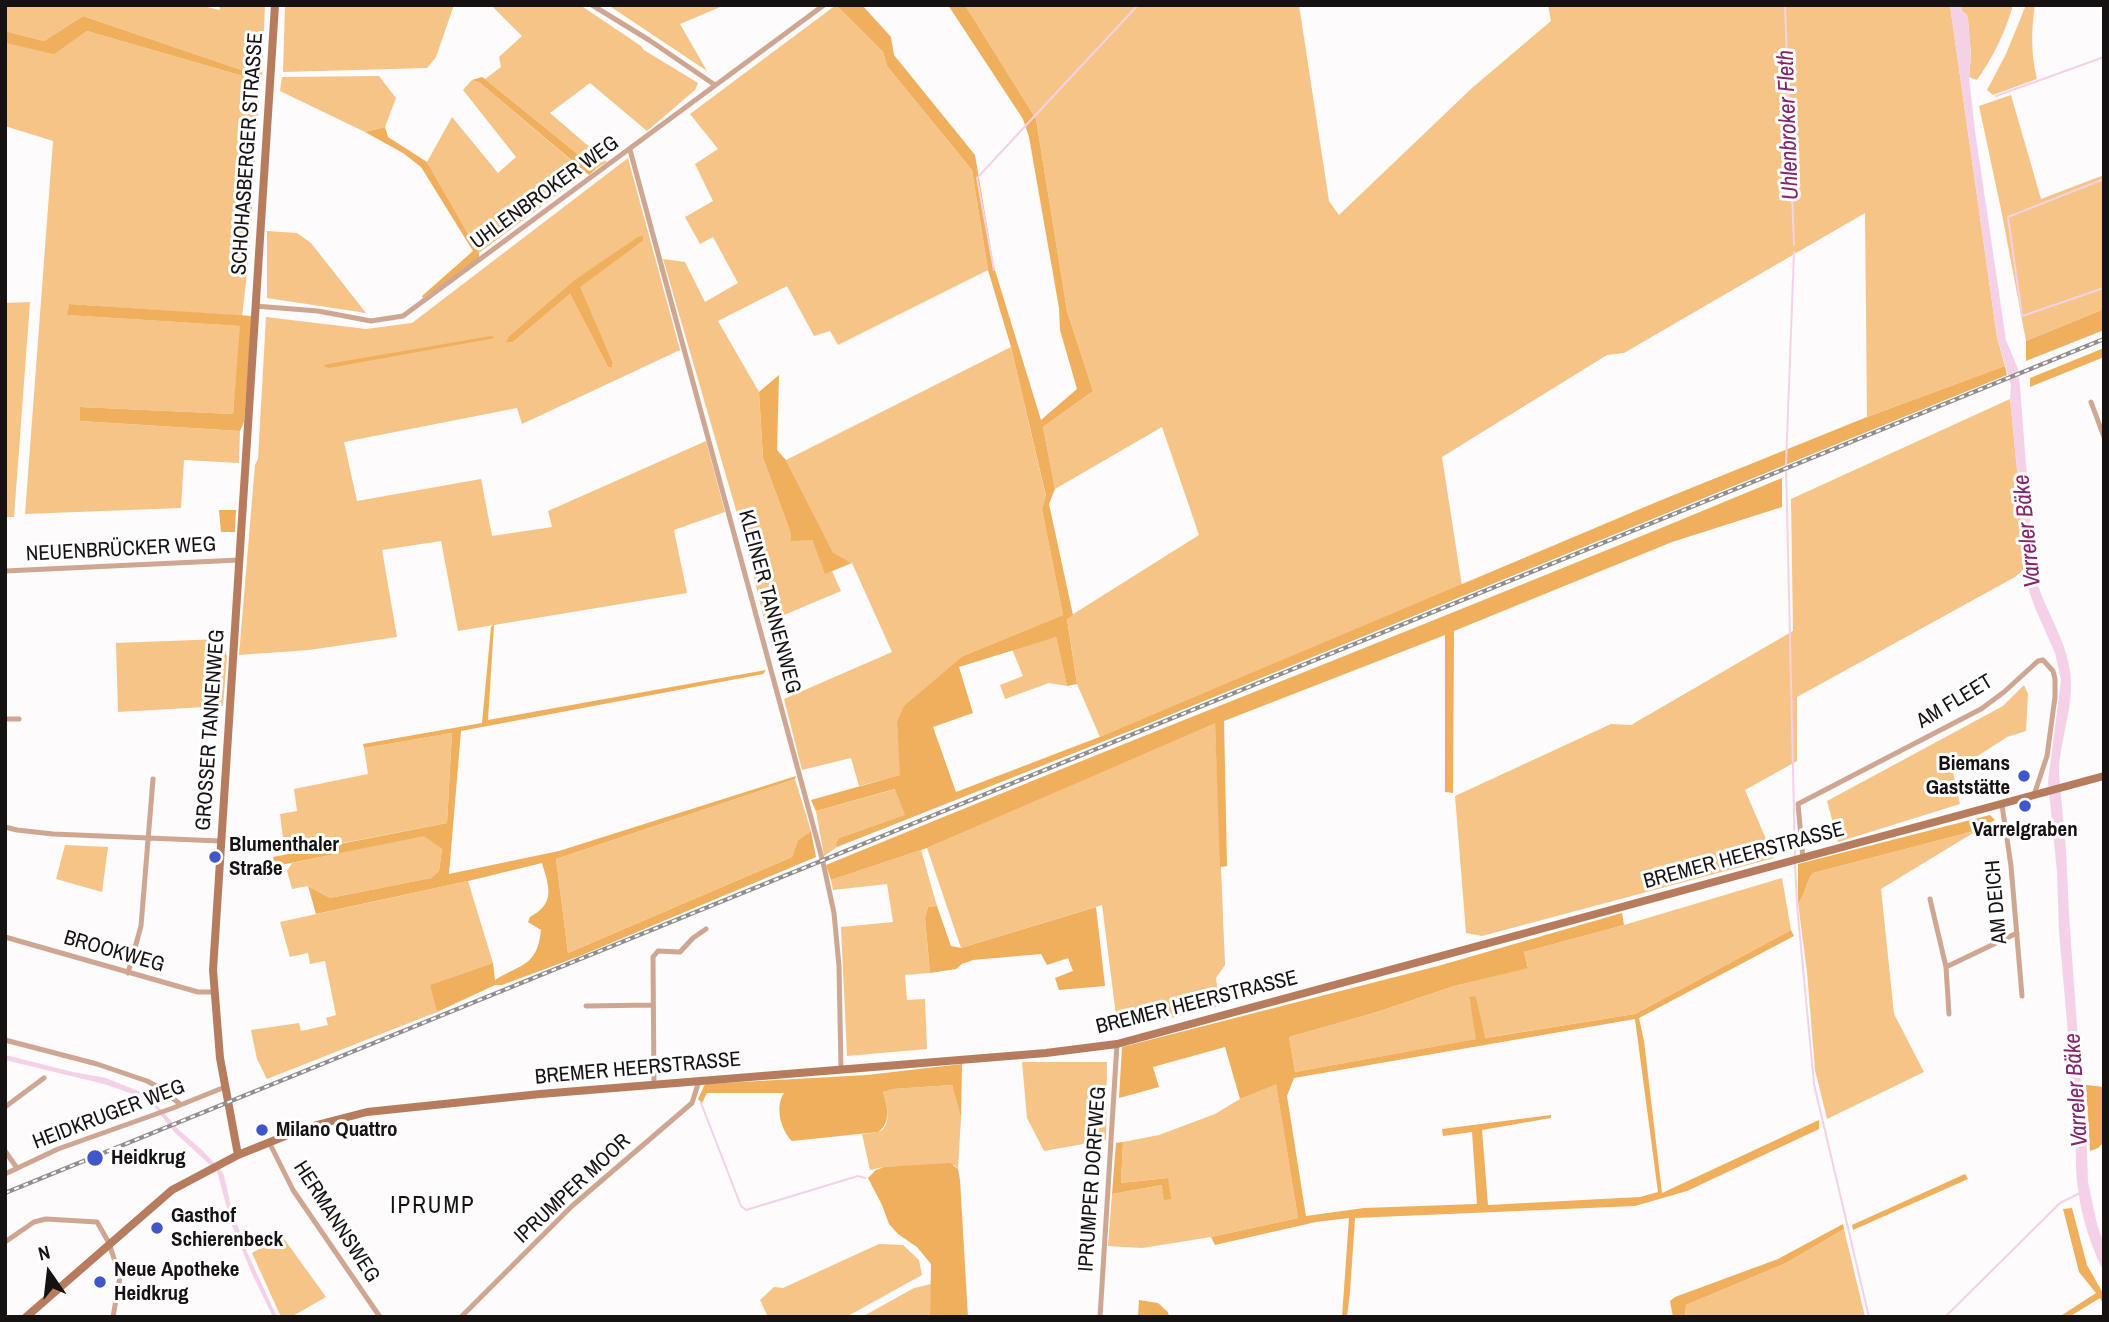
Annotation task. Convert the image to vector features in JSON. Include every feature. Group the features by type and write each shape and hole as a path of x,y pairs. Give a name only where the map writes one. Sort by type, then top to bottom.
{"main road":[{"name":"SCHOHASBERGER STRASSE","path":"255,306 275,5"},
{"name":"GROSSER TANNENWEG","path":"238,1155 218,1037 213,970 255,306"},
{"name":"BREMER HEERSTRASSE","path":"26,1317 172,1190 238,1155 270,1142 367,1112 541,1094 1065,1051 1118,1044 2104,776"}],"street":[{"path":"592,5 715,85"},
{"name":"UHLENBROKER WEG","path":"255,306 318,311 371,321 403,316 824,5"},
{"name":"KLEINER TANNENWEG","path":"630,150 823,862 834,913 839,966 841,1069"},
{"path":"2091,402 2104,436"},
{"name":"NEUENBRÜCKER WEG","path":"5,571 239,560"},
{"name":"AM FLEET","path":"1802,859 1798,804 1981,709 2038,661 2043,660 2053,671 2055,697 2047,756 2034,796"},
{"path":"5,719 19,719"},
{"path":"128,973 141,926 153,779"},
{"name":"AM DEICH","path":"2002,805 2011,866 2022,996"},
{"path":"5,827 53,834 220,841"},
{"path":"1930,899 1946,967 1949,1014"},
{"path":"654,1086 653,957 660,950 680,953 693,938 706,929"},
{"path":"1946,967 2017,933"},
{"name":"BROOKWEG","path":"5,937 198,992 214,992"},
{"path":"586,1006 652,1005"},
{"path":"5,1040 147,1081 180,1104"},
{"name":"IPRUMPER DORFWEG","path":"1100,1317 1118,1044"},
{"path":"5,1107 44,1078"},
{"name":"IPRUMPER MOOR","path":"461,1317 572,1206 692,1103 699,1081"},
{"name":"HEIDKRUGER WEG","path":"5,1174 58,1149 225,1087"},
{"name":"HERMANNSWEG","path":"270,1142 293,1190 380,1317"},
{"path":"5,1151 17,1168"},
{"path":"5,1242 34,1222 46,1219 97,1222 109,1243 120,1277 113,1317"}],"shaded area":[{"path":"5,5 198,5 220,10 219,5 265,5 262,77 83,16 44,41 5,31"},
{"path":"285,5 454,5 436,57 427,68 283,72"},
{"path":"491,5 580,5 644,50 698,83 695,90 647,131 590,83 550,113 607,162 596,169 485,79 501,67 499,57 522,36"},
{"path":"608,5 725,5 680,24 707,71"},
{"path":"836,5 883,52 887,66 972,170 988,270 838,345 830,331 814,336 787,286 718,321 759,392 763,458 791,540 812,540 825,573 832,571 841,591 765,623 745,541 663,259 685,262 705,302 738,283 713,237 700,244 685,217 713,201 695,164 718,149 690,114"},
{"path":"836,5 862,5 891,37 894,55 975,155 994,267 1041,420 1077,389 1060,330 1059,308 1029,137 1023,119 948,5 965,5 1036,119 1067,311 1093,391 1043,427 1055,489 1049,504 1073,615 1067,619 1077,684 1067,686 1056,637 959,667 973,713 933,727 956,792 1102,736 1659,501 1867,417 2005,366 2007,375 1150,723 837,847 835,844 839,838 905,815 895,789 816,811 811,800 900,775 897,722 904,706 963,656 1063,615 1042,509 1046,496 1011,347 988,270 972,170 887,66 883,52"},
{"path":"965,5 1299,5 1329,201 1339,215 1472,88 1551,21 1548,5 1950,5 1997,337 2005,366 1867,417 1865,213 1624,353 1607,355 1442,457 1462,586 1100,737 1077,684 1067,618 1199,535 1162,427 1055,489 1043,427 1093,391 1067,311 1036,119"},
{"path":"1961,5 2013,5 1998,44 1977,80 1969,77 1971,55 1968,20"},
{"path":"2026,5 2035,5 2032,42 2037,79 1993,95 1987,90 2006,54"},
{"path":"83,16 262,77 260,81 87,31 54,54 5,43 5,31 44,41"},
{"path":"87,31 260,81 249,257 242,316 69,304 68,315 241,326 233,414 80,407 80,421 240,431 239,463 184,460 181,508 25,514 53,141 5,126 5,43 54,53"},
{"path":"379,76 396,98 385,127 365,132 280,91 282,77"},
{"path":"482,77 596,169 589,175 480,83 472,80"},
{"path":"472,80 480,83 586,173 479,253 427,162 452,117 498,173 516,157 463,90"},
{"path":"2011,95 2041,199 2104,175 2104,309 2026,341 1979,106"},
{"path":"385,127 388,137 427,162 479,253 479,260 423,298 422,296 473,251 421,167 403,153 365,132"},
{"path":"628,158 680,350 522,424 517,408 344,442 357,501 481,479 492,536 552,527 548,511 706,441 725,512 674,530 687,593 458,631 441,541 382,550 397,637 309,650 239,655 255,465 258,459 266,317 366,329 412,323","holes":["643,237 643,241 579,287 613,363 612,368 608,367 570,294 513,342 507,343 509,336 573,281"]},
{"path":"267,231 297,233 311,243 366,313 267,298"},
{"path":"643,236 643,241 580,287 613,363 612,368 608,367 570,294 513,342 506,343 509,336 573,281"},
{"path":"30,302 14,517 5,517 5,303"},
{"path":"69,304 252,316 244,422 240,431 80,421 80,407 233,414 240,326 67,315"},
{"path":"2104,309 2104,330 2026,361 2026,341"},
{"path":"491,336 495,338 329,368 323,366 328,364"},
{"path":"1011,347 1046,497 1042,509 1063,615 963,656 897,722 901,775 859,786 851,758 802,770 784,699 892,652 852,563 833,554 786,460"},
{"path":"2104,348 2104,357 2030,387 2030,378"},
{"path":"779,375 777,450 786,460 833,553 852,563 825,574 812,540 791,541 790,531 763,458 759,392"},
{"path":"2010,399 2022,519 2024,569 2015,577 1797,697 1797,761 1745,790 1774,858 1482,936 1466,933 1455,796 1611,724 1631,725 1793,631 1791,499"},
{"path":"1782,478 1782,507 1672,542 1454,631 1453,793 1445,792 1445,635 1224,721 1227,866 1220,867 1215,723 927,848 831,880 826,865"},
{"path":"219,510 236,510 235,532 221,532"},
{"path":"494,624 488,720 766,670 763,674 461,731 449,874 559,851 796,776 795,779 556,859 568,953 792,857 798,840 811,831 816,857 580,956 502,985 495,985 437,1012 430,985 493,963 495,980 532,958 541,930 528,922 530,917 544,906 548,894 542,863 316,914 308,886 330,898 431,878 439,871 442,849 424,836 276,866 273,857 447,823 452,733 364,748 363,744 482,723 491,627"},
{"path":"1056,637 1067,686 1049,683 1005,699 1000,685 1023,676 1012,649"},
{"path":"221,639 227,656 223,706 118,712 116,643"},
{"path":"2024,685 2028,694 2026,731 2007,737 1953,772 1960,804 1838,842 1827,801 2003,706"},
{"path":"1215,722 1225,965 1216,978 1220,1006 1118,1031 1102,905 961,948 927,848"},
{"path":"452,733 447,823 285,854 280,814 297,811 294,789 368,774 364,748"},
{"path":"795,779 811,831 798,840 792,857 568,953 556,859"},
{"path":"896,789 906,815 839,838 835,844 837,847 824,856 816,811"},
{"path":"1990,815 1995,820 1978,830 1813,873 1798,903 1798,864"},
{"path":"1978,830 1881,889 1894,1014 1924,1072 1827,1119 1815,1070 1798,903 1810,877 1813,873"},
{"path":"424,835 442,849 439,871 431,878 330,898 308,886 292,889 287,871 292,863"},
{"path":"65,845 108,847 102,892 56,879"},
{"path":"921,850 937,906 928,907 925,918 930,973 905,975 907,1000 925,999 927,1049 847,1056 841,927 893,922 887,884 833,890 831,880"},
{"path":"1782,878 1791,930 1635,1014 1484,1038 1476,996 1469,998 1477,1039 1295,1072 1289,1037 1377,1012 1454,986 1528,967 1524,952"},
{"path":"468,881 493,963 431,985 437,1012 267,1079 257,1059 251,1030 299,1023 301,1031 328,1025 326,1018 336,1015 325,961 310,964 308,953 290,957 280,922"},
{"path":"937,906 951,946 961,948 1096,907 1105,986 1059,990 1055,978 1073,971 1068,958 1047,965 1041,954 973,960 956,969 930,973 925,918 928,907"},
{"path":"1622,913 1624,925 1524,952 1528,968 1454,986 1377,1012 1289,1037 1295,1072 1476,1039 1469,997 1476,996 1485,1038 1635,1014 1791,930 1794,936 1639,1018 1662,1193 1819,1120 1819,1129 1687,1191 1635,1206 1355,1218 1347,1317 1342,1317 1349,1218 1316,1222 1215,1245 1211,1237 1298,1218 1276,1084 1240,1099 1225,1047 1153,1067 1159,1087 1119,1098 1122,1047 1438,966","holes":["1635,1019 1658,1192 1640,1197 1488,1205 1482,1130 1551,1118 1551,1115 1442,1129 1443,1136 1472,1132 1477,1204 1364,1208 1306,1216 1287,1096 1294,1078"]},
{"path":"1022,1062 1107,1062 1106,1140 1044,1151 1027,1118"},
{"path":"962,1064 961,1118 952,1085 893,1089 883,1092 887,1119 878,1132 792,1141 784,1130 779,1111 784,1093 707,1093 702,1103 698,1099 705,1084 867,1075"},
{"path":"1276,1083 1298,1218 1211,1237 1142,1248 1108,1246 1112,1194 1162,1185 1168,1178 1121,1183 1123,1142 1159,1135 1215,1114"},
{"path":"952,1085 961,1118 958,1169 954,1165 884,1167 870,1170 862,1134 880,1131 886,1124 888,1113 883,1092"},
{"path":"2086,1085 2104,1087 2104,1142 2090,1151"},
{"path":"1123,1142 1121,1183 1168,1178 1171,1199 1164,1200 1162,1185 1112,1194 1116,1143"},
{"path":"950,1163 958,1169 960,1180 968,1317 930,1317 931,1264 917,1247 889,1224 868,1178 884,1167"},
{"path":"1965,1174 1968,1179 1853,1230 1852,1225"},
{"path":"2072,1208 2087,1265 2104,1295 2104,1305 2100,1298 2069,1317 2059,1317 2096,1293 2079,1272 2063,1209"},
{"path":"1843,1224 1844,1229 1786,1263 1686,1305 1685,1317 1673,1317 1670,1301 1675,1297 1778,1259"},
{"path":"1844,1229 1865,1317 1685,1317 1686,1305 1786,1263"},
{"path":"282,1236 326,1297 291,1317 281,1317 252,1253"},
{"path":"879,1244 903,1245 919,1260 922,1275 846,1317 768,1317 760,1300 774,1287 783,1288"},
{"path":"931,1284 930,1317 862,1317 914,1288"},
{"path":"1139,1300 1158,1303 1168,1312 1169,1317 1138,1317"}],"water":[{"name":"Varreler Bäke","path":"1950,5 1961,5 1968,20 1971,55 1969,77 1975,131 2006,340 2018,369 2034,570 2042,596 2064,646 2070,672 2069,711 2059,774 2081,1081 2085,1088 2088,1182 2104,1244 2104,1272 2085,1223 2076,1170 2077,1135 2048,782 2061,680 2055,653 2035,608 2024,569 2011,385 1997,337"},
{"path":"5,1055 106,1078 148,1095 224,1175 231,1207 247,1252 277,1317 273,1317 231,1223 217,1171 175,1133 152,1104 142,1097 104,1084 5,1060"}],"waterway":[{"path":"994,270 977,178 1138,5"},
{"name":"Uhlenbroker Fleth","path":"1785,5 1794,245"},
{"path":"1996,96 2104,57"},
{"path":"2104,179 2008,217 2022,316 2104,288"},
{"path":"1794,252 1786,464 1795,857"},
{"path":"1795,863 1814,1084 1869,1317"},
{"path":"701,1103 741,1206 746,1210 858,1176 865,1178"},
{"path":"1945,1317 2060,1203 2080,1193"}],"railway":[{"path":"5,1193 2104,339"}],"place":[{"name":"Biemans Gaststätte","path":"2024,776"},
{"name":"Varrelgraben","path":"2025,806"},
{"name":"Blumenthaler Straße","path":"215,857"},
{"name":"Milano Quattro","path":"262,1130"},
{"name":"Heidkrug","path":"95,1158"},
{"name":"Gasthof Schierenbeck","path":"157,1228"},
{"name":"Neue Apotheke Heidkrug","path":"100,1282"}],"district":[{"name":"IPRUMP","path":"433,1207"}]}
